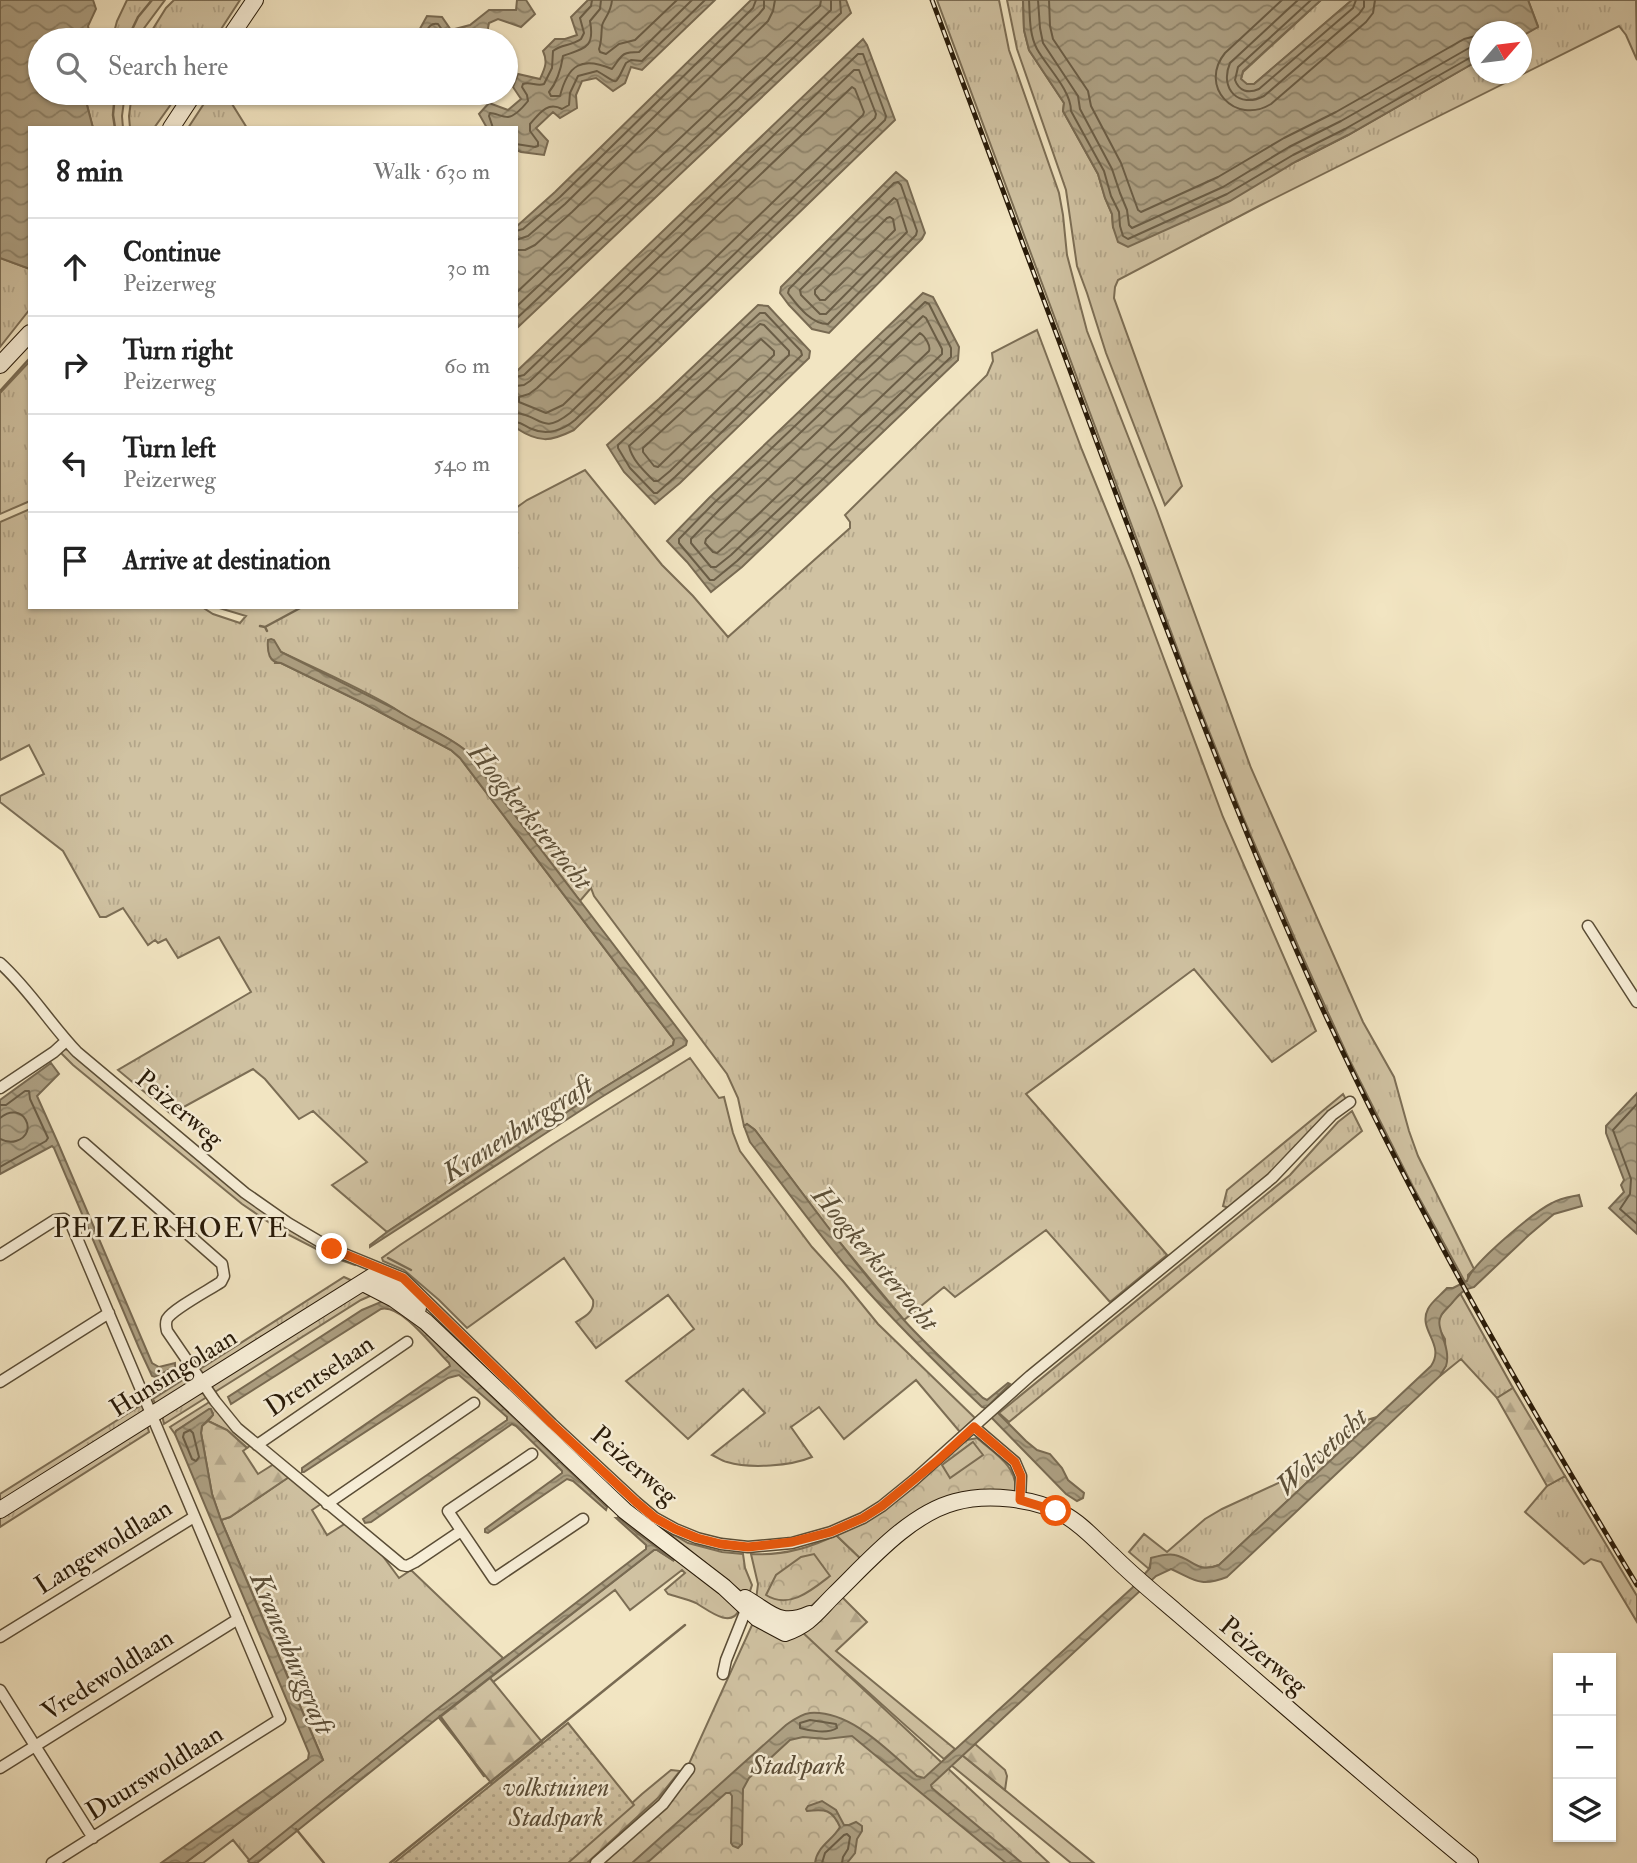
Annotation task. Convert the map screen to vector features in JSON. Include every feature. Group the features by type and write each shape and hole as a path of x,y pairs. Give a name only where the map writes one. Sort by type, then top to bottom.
{"street":[{"path":"237,28 256,0"},
{"path":"172,126 186,105"},
{"path":"12,351 28,327"},
{"path":"0,365 28,335"},
{"path":"1588,926 1637,1002"},
{"name":"Peizerweg","path":"1,966 35,999 66,1041 89,1063 245,1193 317,1242 403,1278 466,1352 625,1511 748,1605 765,1624 785,1633 811,1620 820,1608 905,1529 952,1502 997,1498 1020,1500 1056,1511 1072,1520 1469,1863"},
{"path":"0,1088 49,1056 66,1041"},
{"name":"Peizerweg","path":"368,1280 391,1284 403,1292 421,1311 426,1322 552,1424 655,1518 697,1538 721,1544 748,1547 792,1542 831,1532 873,1512 899,1493 990,1410 1272,1178 1332,1115 1350,1102"},
{"name":"Drentselaan","path":"83,1143 222,1264 224,1276 221,1282 176,1311 166,1324 167,1331 237,1428 397,1562 407,1566 461,1531"},
{"path":"0,1255 55,1220 64,1219 71,1224 238,1619"},
{"name":"Hunsingolaan","path":"0,1510 368,1280"},
{"path":"0,1382 109,1313"},
{"name":"Drentselaan","path":"257,1445 407,1342"},
{"path":"327,1504 474,1403"},
{"path":"974,1427 1015,1462 1021,1476 1020,1500"},
{"path":"532,1454 448,1511 495,1579 583,1518"},
{"name":"Langewoldlaan","path":"0,1637 194,1517"},
{"path":"723,1674 748,1605"},
{"name":"Duurswoldlaan","path":"52,1863 280,1719 238,1619"},
{"name":"Vredewoldlaan","path":"0,1768 238,1619"},
{"path":"0,1690 93,1838"},
{"path":"596,1863 663,1804 690,1769"}],"green space":[{"path":"127,0 165,0 144,28 115,28"},
{"path":"174,0 240,0 222,28 154,28"},
{"path":"937,0 999,0 1009,50 1059,193 1067,255 1087,331 1156,508 1251,768 1363,1022 1394,1077 1418,1156 1474,1269 1465,1282 1411,1183 1349,1059 1243,817 1190,683"},
{"path":"1007,0 1023,0 1024,30 1029,50 1064,103 1063,111 1098,174 1112,214 1113,227 1297,161 1469,66 1469,84 1503,84 1118,280 1114,298 1182,486 1165,505 1106,353 1077,266 1066,190 1017,49"},
{"path":"1321,0 1352,0 1254,84 1246,84 1241,79 1243,72"},
{"path":"1528,0 1636,0 1637,60 1619,26 1532,70 1532,30 1538,26"},
{"path":"87,105 123,105 123,126 92,126"},
{"path":"130,105 170,105 155,126 130,126"},
{"path":"203,105 233,105 246,126 189,126"},
{"path":"0,258 28,268 28,312 0,347"},
{"path":"1037,330 1223,817 1316,1031 1272,1062 1194,969 1026,1094 1167,1255 1110,1302 1046,1230 955,1297 944,1287 904,1320 836,1238 755,1130 747,1124 744,1126 738,1098 727,1074 594,896 591,888 580,901 465,750 380,700 281,652 278,648 275,663 281,663 361,702 451,750 460,758 674,1040 673,1045 597,1092 387,1232 332,1185 367,1162 313,1111 299,1119 253,1069 171,1114 118,1070 251,992 219,937 178,958 166,939 158,943 155,940 148,945 123,908 106,917 100,917 63,851 0,802 0,796 44,774 29,745 0,760 0,522 28,510 28,609 205,609 240,623 246,616 223,609 518,609 518,507 585,470 662,565 728,637 850,528 850,522 845,515 987,375 993,361 992,353"},
{"path":"28,363 28,502 0,514 0,393"},
{"path":"69,1050 242,1196 356,1263 355,1265 332,1257 283,1232 242,1204 73,1065 60,1052"},
{"path":"690,1058 719,1098 724,1097 740,1151 812,1247 878,1324 975,1418 960,1432 916,1380 844,1439 819,1407 791,1427 812,1457 770,1466 725,1461 712,1455 765,1413 743,1389 688,1439 626,1381 694,1329 668,1295 596,1348 576,1322 591,1311 593,1300 564,1258 467,1328 404,1270 383,1261 382,1258 400,1245"},
{"path":"1343,1094 1348,1103 1316,1134 1229,1208 1223,1206 1227,1190"},
{"path":"1352,1111 1362,1131 1009,1422 999,1413 1290,1175 1338,1122"},
{"path":"344,1277 355,1282 156,1406 153,1399"},
{"path":"362,1291 377,1293 361,1300 164,1424 162,1415"},
{"path":"1460,1293 1513,1388 1497,1398 1461,1359 1440,1376 1446,1365 1445,1339 1438,1323 1441,1315"},
{"path":"1513,1388 1565,1476 1547,1486 1497,1398"},
{"path":"211,1401 251,1445 247,1448 227,1430 208,1421 213,1415 210,1409 175,1434 170,1427"},
{"path":"143,1404 146,1411 0,1503 0,1494"},
{"path":"1377,1417 1219,1565 1202,1568 1177,1557 1160,1556 1152,1561 1149,1569 1129,1552 1144,1534 1167,1552 1205,1519 1302,1472 1360,1422"},
{"path":"208,1421 227,1430 247,1448 243,1451 258,1474 274,1464 289,1477 230,1517 221,1520 212,1494 201,1433 202,1426"},
{"path":"147,1425 149,1432 0,1527 0,1517"},
{"path":"977,1438 1009,1468 1015,1483 1015,1492 962,1495 861,1559 836,1535 967,1440"},
{"path":"973,1442 983,1455 950,1478 942,1465"},
{"path":"1565,1476 1637,1596 1637,1622 1601,1562 1591,1559 1584,1564 1525,1512 1547,1486"},
{"path":"289,1477 321,1504 312,1510 327,1535 346,1523 382,1555 399,1578 411,1570 503,1658 334,1792 335,1796 250,1861 233,1840 203,1863 185,1863 323,1760 221,1520 230,1517"},
{"path":"621,1513 739,1610 731,1618 725,1618 693,1602 668,1594 665,1590 685,1573 682,1570 630,1610 615,1590 493,1682 490,1678 654,1550 674,1561 618,1517"},
{"path":"662,1528 688,1543 722,1552 743,1554 752,1585 748,1597"},
{"path":"836,1535 861,1559 804,1613 787,1621 756,1600 758,1584 751,1554 795,1550"},
{"path":"814,1554 830,1576 808,1592 792,1599 775,1599 766,1595 776,1575 801,1557"},
{"path":"842,1597 867,1622 836,1651 955,1749 944,1759 798,1632"},
{"name":"Stadspark","path":"757,1614 785,1616 1049,1863 589,1863 678,1788"},
{"path":"490,1678 543,1743 492,1784 439,1718"},
{"name":"volkstuinen Stadspark","path":"568,1723 634,1805 568,1863 394,1863"},
{"path":"975,1744 1005,1770 1005,1790 962,1755"},
{"path":"962,1755 1094,1863 1071,1863 951,1765"},
{"path":"671,1770 680,1771 659,1797 587,1863 566,1863 642,1794"}],"water":[{"path":"0,0 93,0 96,9 88,28 28,28 28,105 87,105 92,126 28,126 28,268 0,258"},
{"path":"517,0 526,0 535,14 521,27 498,19 489,23 488,28 459,28 470,25 489,10 516,10"},
{"path":"588,0 715,0 642,70 631,67 625,83 613,91 596,78 582,81 576,95 577,108 560,118 553,112 536,128 548,141 544,155 521,152 518,151 518,126 486,126 479,114 487,105 508,110 518,105 521,99 518,94 518,74 540,79 545,65 543,51 555,39 577,35 571,17"},
{"path":"751,0 846,0 851,13 518,327 518,225"},
{"path":"1023,0 1321,0 1243,71 1241,79 1247,84 1254,84 1352,0 1528,0 1538,27 1532,30 1532,21 1469,21 1469,66 1230,201 1128,247 1118,242 1112,214 1098,174 1063,111 1064,103 1029,50 1024,30"},
{"path":"427,16 442,17 450,28 420,28"},
{"path":"863,39 895,120 574,430 545,439 518,429 518,370"},
{"path":"896,172 907,181 925,233 922,239 829,333 812,329 780,293 781,287"},
{"path":"923,293 933,297 959,347 958,360 742,567 711,592 667,541"},
{"path":"758,305 768,306 810,351 809,358 655,504 624,472 607,445"},
{"path":"271,639 281,652 395,709 465,750 687,1041 686,1045 370,1247 387,1232 597,1092 673,1045 674,1040 460,758 451,750 361,702 277,663 270,656 268,649 268,640"},
{"path":"51,1063 59,1074 37,1096 152,1363 159,1367 175,1363 175,1367 155,1377 152,1376 139,1348 54,1148 52,1146 0,1174 0,1100"},
{"path":"1637,1093 1637,1234 1609,1208 1624,1192 1621,1185 1624,1180 1606,1133 1606,1126"},
{"path":"747,1124 755,1130 864,1273 932,1349 987,1400 1010,1384 987,1409 917,1344 841,1261 750,1142 744,1126"},
{"path":"1579,1195 1582,1206 1554,1214 1443,1312 1439,1321 1447,1359 1440,1376 1227,1577 1203,1582 1171,1569 1156,1576 931,1785 1022,1863 1006,1863 852,1736 826,1739 803,1737 790,1740 749,1778 743,1789 742,1844 738,1848 731,1843 732,1796 726,1793 647,1863 632,1863 786,1725 810,1713 840,1718 854,1725 917,1776 924,1778 1132,1588 1150,1568 1151,1558 1172,1554 1200,1567 1219,1565 1431,1366 1435,1351 1426,1317 1434,1301 1447,1288 1467,1281 1491,1251 1543,1208 1555,1201"},
{"path":"383,1301 407,1315 607,1507 606,1510 573,1481 567,1479 488,1533 485,1532 485,1529 562,1473 512,1424 371,1522 365,1523 363,1519 507,1420 507,1417 459,1375 448,1378 302,1472 302,1468 450,1366 408,1320 389,1309 381,1309 231,1404 228,1397 362,1310"},
{"path":"209,1409 213,1415 202,1426 201,1433 212,1494 323,1760 185,1863 161,1863 308,1759 309,1753 175,1434"},
{"path":"995,1410 1037,1450 1050,1454 1068,1480 1084,1493 1083,1498 1077,1501 1066,1494 989,1415"},
{"path":"616,1518 674,1561 654,1550 257,1863 248,1861 431,1714 646,1549 646,1545"},
{"path":"822,1801 836,1810 844,1825 856,1822 862,1826 855,1853 847,1863 815,1863 819,1852 840,1827 827,1812 807,1811 808,1806"}],"waterway":[{"path":"133,28 152,0"},
{"path":"114,105 115,126"},
{"path":"0,391 28,360"},
{"path":"265,627 298,609"},
{"name":"Hoogkerkstertocht","path":"260,626 267,631"},
{"name":"Kranenburggraft","path":"388,1258 411,1270"},
{"path":"390,1863 685,1625"},
{"path":"440,1716 484,1776"},
{"path":"296,1829 324,1863"}],"railway":[{"path":"932,0 1181,668 1236,806 1323,1010 1395,1158 1472,1302 1637,1585"}],"district":[{"name":"PEIZERHOEVE","path":"171,1227"}],"route":[{"path":"332,1249 396,1273 410,1283 471,1347 636,1502 655,1518 697,1538 748,1547 792,1542 831,1532 882,1506 974,1427 1015,1462 1021,1476 1020,1500 1056,1511"}],"water label":[{"name":"Wolvetocht","path":"1321,1451"}]}
